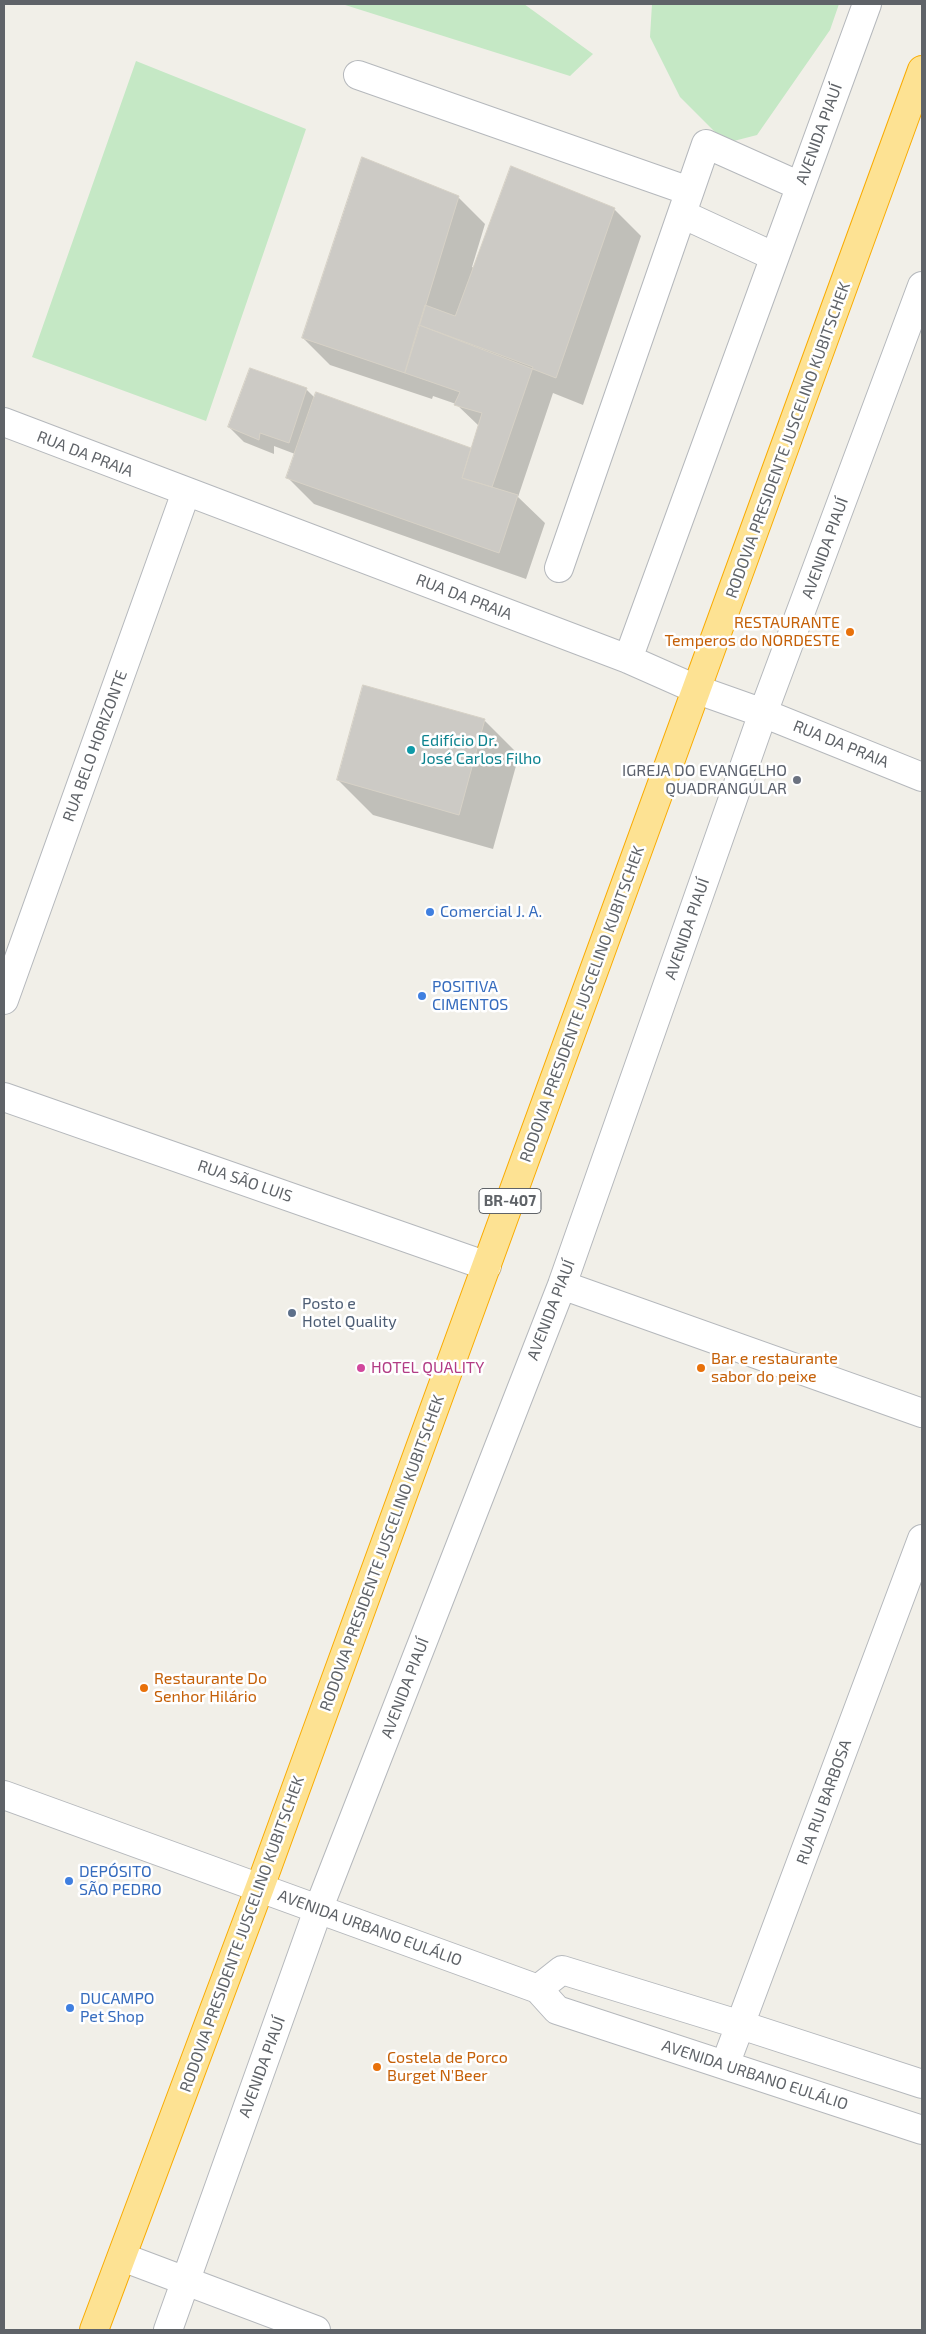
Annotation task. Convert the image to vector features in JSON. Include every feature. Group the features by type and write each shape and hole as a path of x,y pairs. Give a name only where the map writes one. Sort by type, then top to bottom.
{"highway":[{"name":"RODOVIA PRESIDENTE JUSCELINO KUBITSCHEK","path":"94,2330 260,1887 698,690 922,70"}],"street":[{"name":"AVENIDA PIAUÍ","path":"628,659 773,256 867,4"},
{"path":"358,75 686,202 773,256"},
{"path":"559,568 706,144 800,186"},
{"name":"AVENIDA PIAUÍ","path":"168,2330 318,1910 562,1285 763,713 922,286"},
{"name":"RUA DA PRAIA","path":"4,422 628,659 698,690 763,713 922,777"},
{"name":"RUA BELO HORIZONTE","path":"4,1000 186,492"},
{"name":"RUA SÃO LUIS","path":"4,1097 487,1266"},
{"path":"562,1285 922,1413"},
{"name":"RUA RUI BARBOSA","path":"725,2065 922,1539"},
{"name":"AVENIDA URBANO EULÁLIO","path":"4,1795 538,1989 557,2010 922,2130"},
{"path":"538,1989 562,1970 741,2025 922,2084"},
{"path":"122,2257 316,2330"}],"green space":[{"path":"342,4 524,4 593,54 570,76"},
{"path":"652,4 839,4 830,30 757,135 726,143 680,97 650,37"},
{"path":"136,61 306,129 206,421 32,357"}],"building":[{"path":"362,157 459,196 405,373 302,338"},
{"path":"511,166 615,208 556,378 419,325 425,305 455,316"},
{"path":"419,325 533,367 492,487 462,478 482,413 454,405 460,392 405,373"},
{"path":"250,368 307,388 289,443 260,433 259,440 228,427"},
{"path":"316,392 471,448 462,478 518,495 499,553 286,478"},
{"name":"Edifício Dr. José Carlos Filho","path":"363,685 485,719 459,815 337,780"}],"place":[{"name":"RESTAURANTE Temperos do NORDESTE","path":"850,632"},
{"name":"Edifício Dr. José Carlos Filho","path":"411,750"},
{"name":"IGREJA DO EVANGELHO QUADRANGULAR","path":"797,780"},
{"name":"Comercial J. A.","path":"430,912"},
{"name":"POSITIVA CIMENTOS","path":"422,996"},
{"name":"Posto e Hotel Quality","path":"292,1313"},
{"name":"HOTEL QUALITY","path":"361,1368"},
{"name":"Bar e restaurante sabor do peixe","path":"701,1368"},
{"name":"Restaurante Do Senhor Hilário","path":"144,1688"},
{"name":"DEPÓSITO SÃO PEDRO","path":"69,1881"},
{"name":"DUCAMPO Pet Shop","path":"70,2008"},
{"name":"Costela de Porco Burget N'Beer","path":"377,2067"}]}
